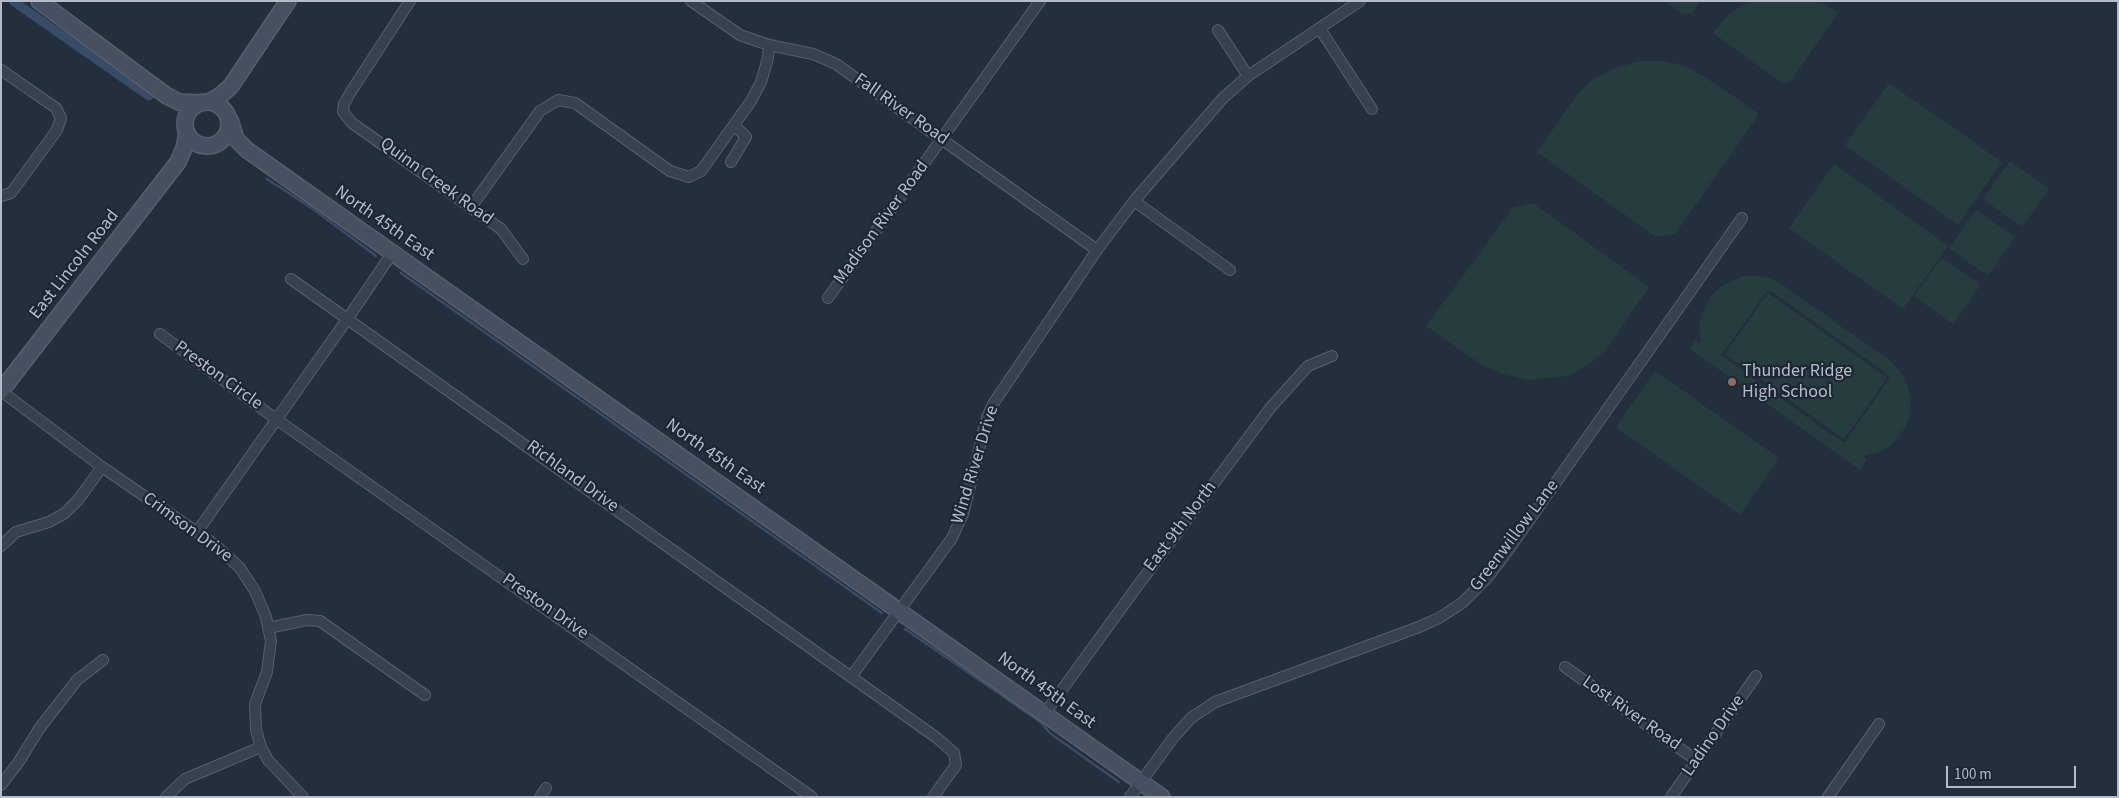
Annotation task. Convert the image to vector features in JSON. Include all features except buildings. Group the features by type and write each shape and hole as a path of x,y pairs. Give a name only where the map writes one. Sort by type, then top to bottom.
{"main road":[{"path":"38,1 167,96 179,102 216,103 228,117"},
{"path":"186,129 189,111 220,96 231,86 288,1"},
{"path":"167,96 182,113 186,129 194,142 211,146 228,134 228,95 231,86"},
{"name":"North 45th East","path":"228,117 236,139 246,150"},
{"name":"East Lincoln Road","path":"178,162 184,148 186,129"},
{"name":"North 45th East","path":"211,146 232,144 246,150 1162,797"},
{"name":"East Lincoln Road","path":"1,391 178,162 192,150 211,146"}],"street":[{"name":"Quinn Creek Road","path":"410,1 350,94 344,104 343,112 352,123 501,229 523,259"},
{"name":"Fall River Road","path":"691,1 740,35 769,45 813,54 836,64 1097,250"},
{"name":"Madison River Road","path":"828,298 1040,1"},
{"path":"1230,270 1134,201 1212,110 1248,76 1360,1"},
{"path":"1320,29 1372,109"},
{"path":"1218,30 1248,76"},
{"path":"471,207 540,111 558,100 575,103 670,171 689,177 701,171 751,101 761,82 768,58 769,45"},
{"path":"1,70 56,108 61,118 57,130 11,193 1,196"},
{"path":"731,162 746,137 734,125"},
{"name":"Wind River Drive","path":"851,677 952,538 963,514 987,417 992,404 1097,250 1134,201"},
{"name":"Greenwillow Lane","path":"1130,797 1173,738 1191,718 1215,702 1419,627 1439,618 1462,603 1487,578 1504,556 1742,218"},
{"path":"197,532 393,252"},
{"name":"Richland Drive","path":"291,279 851,677"},
{"name":"Preston Circle","path":"160,334 276,419"},
{"name":"East 9th North","path":"1045,713 1271,407 1308,366 1332,356"},
{"name":"Crimson Drive","path":"1,391 102,467 214,544 240,568 255,591 271,641 267,672 255,704 256,730 261,747 268,760 303,797"},
{"name":"Preston Drive","path":"276,419 812,797"},
{"path":"1,546 16,532 49,522 65,513 78,500 102,467"},
{"path":"268,628 307,620 320,621 425,695"},
{"path":"1,786 38,728 77,680 102,660"},
{"name":"Lost River Road","path":"1565,667 1696,760"},
{"name":"Ladino Drive","path":"1671,797 1756,676"},
{"path":"851,677 937,738 954,753 956,765 933,797"},
{"path":"1828,797 1878,724"},
{"path":"166,797 185,779 261,747"},
{"path":"540,797 546,788"}],"green space":[{"path":"1665,1 1701,1 1693,12 1683,14"},
{"path":"1749,1 1820,1 1838,13 1790,82 1782,83 1713,33 1729,14"},
{"path":"1640,61 1664,61 1684,66 1705,77 1759,114 1675,234 1656,237 1537,152 1577,95 1591,81 1615,68"},
{"path":"1889,83 2002,162 1958,225 1845,145"},
{"path":"2010,161 2049,189 2022,227 1983,199"},
{"path":"1834,164 1948,246 1903,309 1789,228"},
{"path":"1533,203 1649,287 1606,350 1589,364 1568,376 1527,380 1502,374 1482,365 1426,326 1513,208"},
{"path":"1976,210 2015,237 1988,276 1949,248"},
{"path":"1942,258 1980,285 1953,324 1914,296"},
{"path":"1743,276 1770,278 1892,362 1905,379 1911,399 1909,419 1905,428 1891,445 1880,452 1864,456 1867,460 1860,470 1690,349 1696,340 1701,343 1699,326 1702,314 1711,296 1720,287","holes":["1767,291 1774,293 1882,370 1890,378 1845,442 1836,438 1721,355"]},
{"path":"1768,293 1887,378 1844,439 1725,354"},
{"path":"1655,371 1779,458 1740,515 1616,427"}],"waterway":[{"path":"13,1 149,96"},
{"path":"267,179 313,209 376,256"},
{"path":"401,273 882,613"},
{"path":"905,629 1039,721 1051,734 1119,782"}],"place":[{"name":"Thunder Ridge High School","path":"1732,382"}]}
